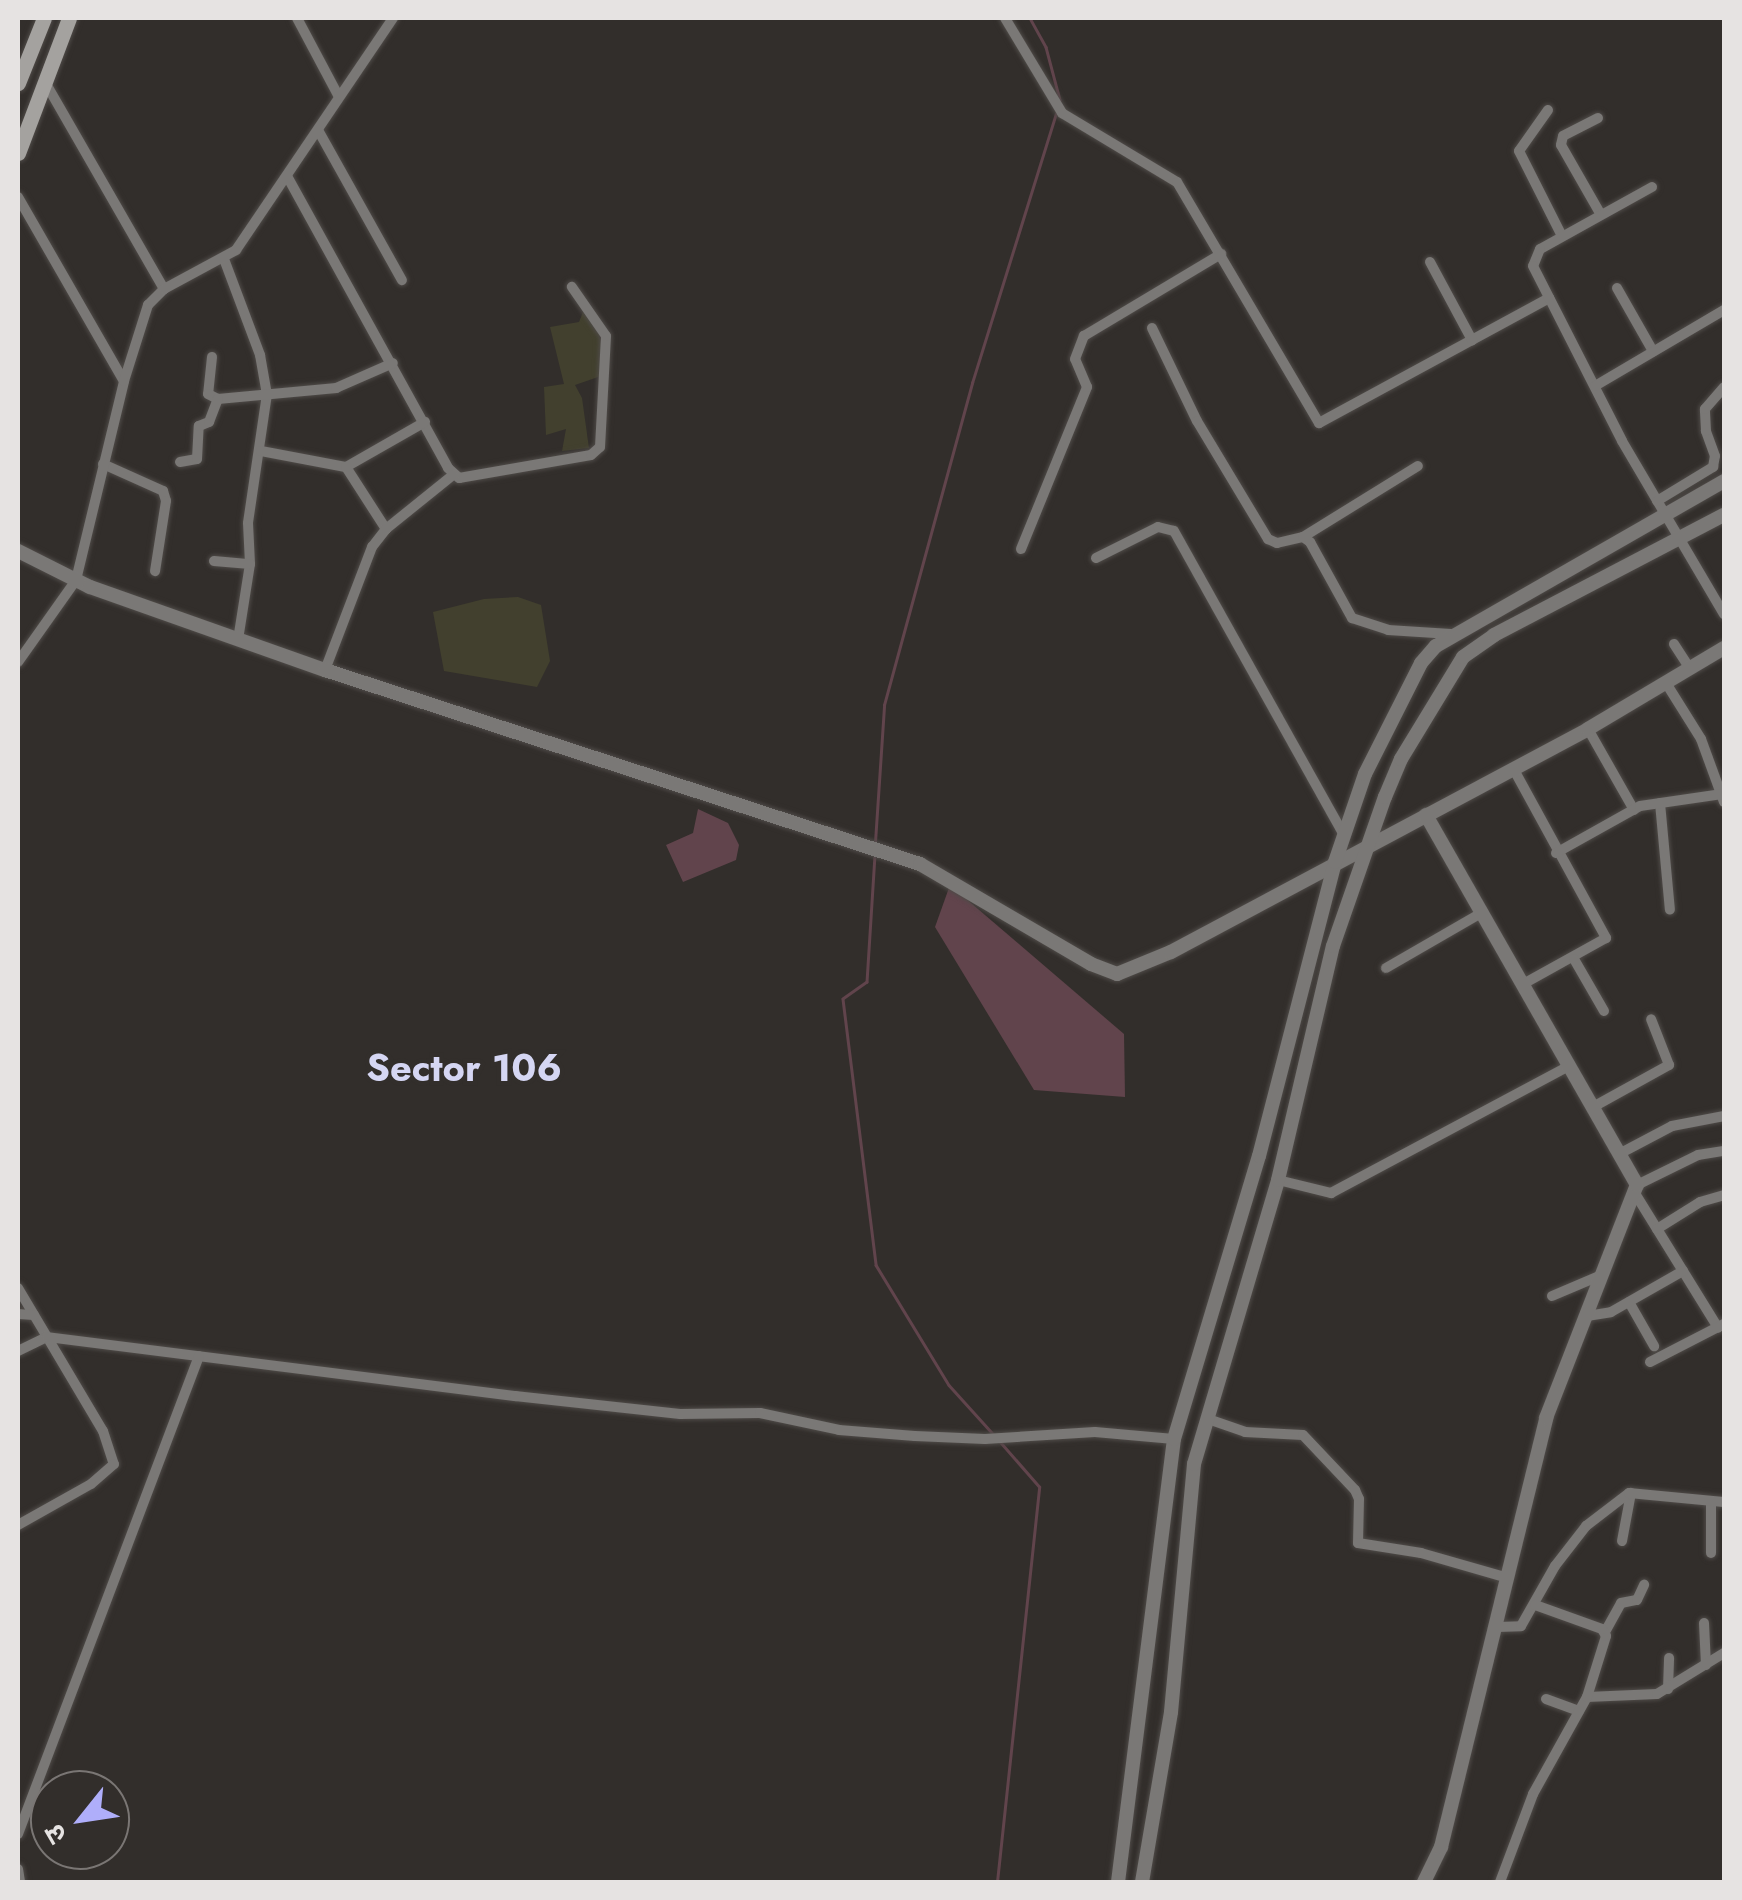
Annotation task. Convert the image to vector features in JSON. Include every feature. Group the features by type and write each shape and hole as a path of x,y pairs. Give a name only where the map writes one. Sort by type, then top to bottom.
{"main road":[{"path":"18,82 44,18"},
{"path":"18,153 69,18"}],"street":[{"path":"297,18 339,98"},
{"path":"18,662 76,580 142,318 164,289 224,259 246,236 393,18"},
{"path":"1006,18 1062,113 1177,182 1319,423 1549,298"},
{"path":"44,81 164,289"},
{"path":"1548,110 1519,151 1562,236"},
{"path":"1598,118 1563,136 1561,145 1600,213"},
{"path":"318,130 402,280"},
{"path":"287,176 453,475 467,479 591,454 600,447 606,336 572,287"},
{"path":"1652,188 1600,213 1533,258 1549,298 1595,386 1724,614"},
{"path":"18,198 124,381"},
{"path":"1022,549 1087,387 1076,359 1084,336 1222,254"},
{"path":"224,259 260,354 267,394 248,524 250,564 238,640"},
{"path":"1430,262 1472,340"},
{"path":"1617,288 1652,351"},
{"path":"1595,386 1724,310"},
{"path":"1152,328 1197,421 1268,539 1277,543 1303,538 1418,466"},
{"path":"212,357 208,394 218,399 336,388 393,363"},
{"path":"1118,1882 1174,1439 1259,1156 1335,862 1371,760 1421,662 1451,634 1661,508 1707,474 1713,467 1705,409 1724,387"},
{"path":"180,462 197,459 199,426 209,422 218,399"},
{"path":"261,452 346,467 425,422"},
{"path":"103,464 163,490 155,572"},
{"path":"346,467 386,529"},
{"path":"324,670 372,547 386,529 453,475"},
{"path":"1661,508 1724,481"},
{"path":"1142,1882 1171,1712 1192,1481 1278,1180 1333,946 1401,759 1462,657 1494,635 1724,514"},
{"path":"1096,558 1158,526 1174,531 1344,836"},
{"path":"1303,538 1310,542 1352,618 1388,630 1451,634"},
{"path":"18,551 76,580 324,670 878,848 932,870 1091,964 1117,974 1171,952 1588,729 1724,648"},
{"path":"214,561 250,564"},
{"path":"1674,644 1690,669"},
{"path":"1556,853 1634,810 1660,803 1723,798 1701,739 1666,683"},
{"path":"1588,729 1634,810"},
{"path":"1513,768 1556,853 1605,933 1604,942 1525,983"},
{"path":"1660,803 1670,910"},
{"path":"1426,815 1525,983 1657,1229 1721,1326 1650,1362"},
{"path":"1386,968 1482,912"},
{"path":"1574,959 1604,1011"},
{"path":"1593,1106 1670,1065 1651,1019"},
{"path":"1278,1180 1331,1193 1569,1066"},
{"path":"1620,1154 1672,1126 1724,1116"},
{"path":"1424,1882 1442,1847 1546,1418 1636,1190 1698,1155 1724,1151"},
{"path":"1657,1229 1700,1202 1724,1195"},
{"path":"1587,1316 1611,1312 1683,1272"},
{"path":"1552,1296 1604,1274"},
{"path":"18,1288 112,1448 114,1464 91,1484 18,1525"},
{"path":"1630,1302 1654,1346"},
{"path":"18,1314 34,1314"},
{"path":"18,1351 47,1336 680,1414 760,1413 839,1430 986,1439 1095,1432 1174,1439"},
{"path":"18,1834 199,1356"},
{"path":"1208,1419 1245,1432 1303,1435 1355,1490 1358,1543 1421,1554 1508,1578"},
{"path":"1497,1627 1522,1626 1555,1566 1586,1526 1632,1492 1724,1502"},
{"path":"1622,1541 1632,1492"},
{"path":"1711,1502 1711,1553"},
{"path":"1500,1882 1533,1794 1587,1697 1605,1632 1621,1603 1637,1600 1644,1585"},
{"path":"1535,1605 1605,1632"},
{"path":"1704,1624 1706,1665"},
{"path":"1587,1697 1647,1695 1668,1689 1724,1653"},
{"path":"1668,1658 1668,1689"},
{"path":"1546,1698 1579,1711"},
{"path":"18,1868 20,1882"}],"shaded area":[{"path":"583,312 598,328 603,354 601,376 575,385 582,398 589,448 562,451 566,429 546,435 544,387 564,384 550,327 579,322"},
{"path":"518,597 541,605 550,661 537,687 444,671 433,612 484,599"},
{"path":"698,809 728,823 739,845 736,860 683,882 666,845 693,833"},
{"path":"950,885 1124,1034 1125,1097 1034,1090 935,927"}],"waterway":[{"path":"1030,18 1046,47 1060,100"},
{"path":"875,842 884,705 972,383 1056,114"},
{"path":"875,855 867,982 843,999 876,1265 949,1385 994,1435"},
{"path":"997,1882 1039,1487 999,1441"}],"district":[{"name":"Sector 106","path":"464,1068"}]}
